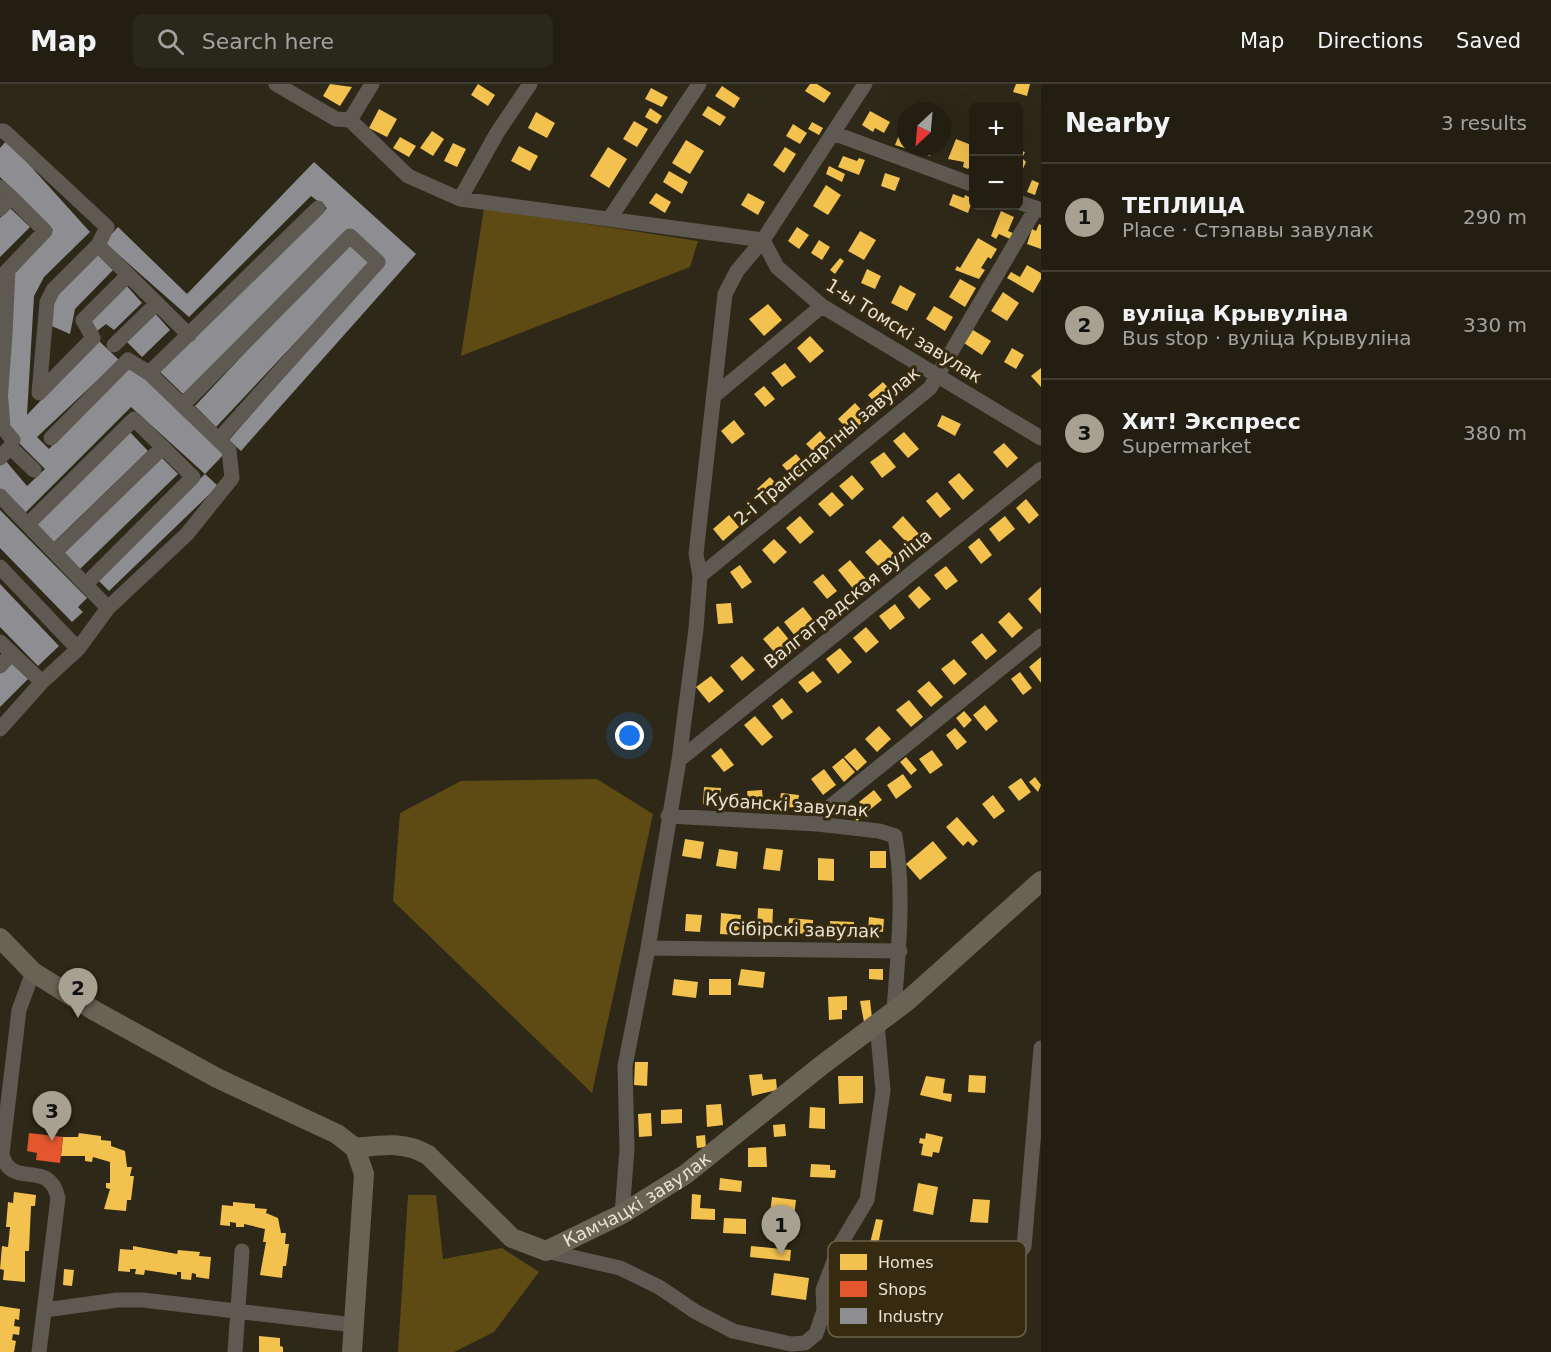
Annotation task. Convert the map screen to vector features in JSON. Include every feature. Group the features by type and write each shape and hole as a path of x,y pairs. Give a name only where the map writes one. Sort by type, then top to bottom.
{"main road":[{"name":"Камчацкі завулак","path":"355,1148 397,1144 415,1147 428,1155 512,1238 546,1251 622,1214 686,1174 900,1006 1041,881"},
{"path":"0,938 33,972 155,1046 217,1078 337,1134 355,1148 364,1174 352,1352"}],"street":[{"path":"276,84 336,119 350,120 408,176 460,199 763,240"},
{"path":"350,120 372,84"},
{"path":"460,199 497,133 530,84"},
{"path":"610,218 699,84"},
{"path":"622,1214 627,1149 625,1066 648,948 679,760 696,629 700,576 696,554 725,294 737,271 763,240 865,84"},
{"path":"0,131 4,131 107,227 98,245 52,290 47,302 39,393 93,338 100,337 114,345 128,360 149,373 219,439 229,450 232,478 187,534 108,608 78,649 42,682 0,729"},
{"path":"833,133 969,183"},
{"path":"4,198 45,231 4,274 0,401 3,428 13,440 5,453 34,470"},
{"path":"1023,204 1038,209"},
{"path":"149,373 318,208"},
{"name":"2-і Транспартны завулак","path":"700,576 930,388 1038,209"},
{"path":"183,405 350,236 378,262 219,439"},
{"name":"1-ы Томскі завулак","path":"763,240 777,267 822,306 1041,438"},
{"path":"98,245 189,334"},
{"path":"93,338 83,320 128,275"},
{"path":"114,345 157,303"},
{"path":"714,396 822,306"},
{"path":"51,438 128,360"},
{"path":"28,524 134,419 193,477 86,584"},
{"path":"55,552 163,447"},
{"name":"Валгаградская вуліца","path":"679,760 1041,469"},
{"path":"0,496 108,608"},
{"path":"0,567 78,649"},
{"path":"817,824 827,808 1041,636"},
{"path":"0,642 42,682"},
{"path":"0,666 12,653"},
{"name":"Кубанскі завулак","path":"668,816 817,824 879,831 896,836 900,861 900,951"},
{"name":"Сібірскі завулак","path":"648,948 900,951 900,1006"},
{"path":"33,972 19,1010 2,1154 4,1165 12,1172 46,1176 55,1185 57,1192 39,1352"},
{"path":"842,1241 867,1200 883,1091 878,1023"},
{"path":"1025,1241 1041,1048"},
{"path":"235,1352 242,1251"},
{"path":"546,1251 620,1268 659,1287 696,1312 733,1331 792,1344 805,1343 816,1334 824,1310 823,1290 828,1277"},
{"path":"45,1310 117,1300 239,1309 354,1325"},
{"path":"824,1310 828,1308"}],"shaded area":[{"path":"484,208 698,241 690,267 461,356"},
{"path":"597,779 653,814 592,1093 393,901 400,813 461,781"},
{"path":"408,1195 436,1195 443,1259 502,1248 539,1272 494,1332 454,1352 398,1352"}],"building: Homes":[{"path":"330,84 352,87 340,106 323,96"},
{"path":"478,84 495,95 488,106 471,95"},
{"path":"810,84 817,84 831,93 824,103 805,91"},
{"path":"1016,84 1030,84 1027,96 1013,92"},
{"path":"722,86 740,98 734,108 715,96"},
{"path":"651,88 668,97 662,107 645,99"},
{"path":"708,106 726,117 720,126 702,115"},
{"path":"650,108 662,116 657,124 645,117"},
{"path":"379,109 397,119 387,137 369,128"},
{"path":"870,111 890,122 884,133 875,128 873,132 862,125"},
{"path":"536,112 555,123 547,138 528,128"},
{"path":"634,121 648,129 637,147 623,139"},
{"path":"812,122 823,128 819,135 808,129"},
{"path":"793,124 807,133 800,144 786,136"},
{"path":"432,131 444,139 433,156 420,148"},
{"path":"400,137 416,146 409,157 393,148"},
{"path":"956,139 969,144 968,169 963,167 964,162 948,159"},
{"path":"686,140 704,151 690,174 672,163"},
{"path":"453,143 466,149 457,167 444,161"},
{"path":"519,146 538,156 530,171 511,161"},
{"path":"608,147 627,159 609,188 590,176"},
{"path":"785,147 796,154 784,173 773,165"},
{"path":"843,156 857,161 859,158 865,160 859,175 838,167"},
{"path":"829,166 845,174 842,182 826,174"},
{"path":"669,171 688,182 682,194 663,182"},
{"path":"885,173 900,178 895,191 881,186"},
{"path":"1032,180 1039,183 1035,195 1027,192"},
{"path":"826,185 841,195 828,215 813,206"},
{"path":"656,193 671,202 665,213 649,203"},
{"path":"748,193 765,202 758,215 741,205"},
{"path":"953,194 964,198 965,195 969,197 968,213 949,205"},
{"path":"1001,211 1014,217 1008,231 1013,233 1010,239 999,234 996,239 991,236"},
{"path":"1039,224 1041,225 1041,249 1027,244 1032,229 1036,231"},
{"path":"797,227 809,235 799,249 788,241"},
{"path":"860,231 876,240 864,260 848,251"},
{"path":"978,238 997,249 991,259 988,257 981,268 985,270 979,279 955,270 957,266 960,268"},
{"path":"819,240 830,247 822,260 811,253"},
{"path":"840,258 844,261 835,274 830,270"},
{"path":"1027,265 1041,273 1041,279 1033,293 1007,278 1011,272 1020,277"},
{"path":"867,269 881,276 875,289 861,283"},
{"path":"960,279 976,288 965,307 949,297"},
{"path":"900,285 916,294 907,311 891,303"},
{"path":"1003,292 1019,303 1007,321 991,311"},
{"path":"768,304 782,320 764,336 749,319"},
{"path":"934,306 953,317 945,331 926,319"},
{"path":"973,330 991,341 982,355 964,343"},
{"path":"810,336 824,351 810,363 797,348"},
{"path":"1012,348 1024,355 1016,369 1004,362"},
{"path":"785,363 796,377 782,387 771,373"},
{"path":"1041,368 1041,387 1031,376"},
{"path":"883,382 896,397 882,410 868,395"},
{"path":"764,386 775,399 765,407 754,394"},
{"path":"855,403 868,417 851,433 838,419"},
{"path":"942,415 961,424 955,436 937,426"},
{"path":"734,420 745,434 732,444 721,431"},
{"path":"820,431 835,448 822,460 806,444"},
{"path":"904,432 919,449 908,458 893,441"},
{"path":"1004,443 1018,458 1007,468 993,452"},
{"path":"884,452 896,467 882,478 870,462"},
{"path":"796,454 809,469 795,480 782,465"},
{"path":"959,473 974,490 963,500 948,482"},
{"path":"852,475 864,489 852,500 839,486"},
{"path":"770,477 783,491 769,503 757,489"},
{"path":"832,492 844,505 830,517 818,504"},
{"path":"937,492 951,509 940,518 926,501"},
{"path":"1026,499 1039,515 1029,524 1016,508"},
{"path":"729,515 739,527 723,541 713,529"},
{"path":"800,516 814,532 800,544 786,528"},
{"path":"903,516 919,534 908,544 892,527"},
{"path":"1005,516 1015,529 999,542 989,529"},
{"path":"979,538 992,555 981,564 968,547"},
{"path":"774,539 787,552 774,564 762,550"},
{"path":"880,539 896,556 881,569 865,552"},
{"path":"850,560 867,580 855,591 838,570"},
{"path":"740,565 752,582 742,589 730,572"},
{"path":"946,566 958,581 946,590 934,575"},
{"path":"823,574 837,591 827,599 813,582"},
{"path":"919,586 931,599 919,609 908,596"},
{"path":"1041,587 1041,614 1028,599"},
{"path":"731,603 733,623 718,624 716,604"},
{"path":"895,604 905,618 890,630 879,616"},
{"path":"803,607 814,621 795,636 784,622"},
{"path":"1009,612 1023,628 1012,638 998,622"},
{"path":"778,626 791,642 776,654 763,639"},
{"path":"866,627 879,642 866,653 853,638"},
{"path":"982,633 997,651 986,660 971,642"},
{"path":"840,648 852,662 838,674 826,659"},
{"path":"742,656 755,670 742,681 730,666"},
{"path":"1041,657 1041,683 1029,667"},
{"path":"954,659 967,674 954,685 941,669"},
{"path":"813,671 822,682 807,693 798,682"},
{"path":"1020,672 1032,688 1023,695 1011,679"},
{"path":"711,676 724,691 709,703 696,687"},
{"path":"929,681 943,697 931,707 917,691"},
{"path":"782,698 793,712 782,720 772,706"},
{"path":"909,700 923,717 911,727 896,710"},
{"path":"985,705 998,721 986,731 973,715"},
{"path":"964,711 972,720 964,728 956,718"},
{"path":"755,716 773,737 762,746 744,725"},
{"path":"879,726 891,739 877,752 865,739"},
{"path":"955,728 967,742 957,750 946,735"},
{"path":"721,748 734,765 724,772 711,756"},
{"path":"855,748 867,762 857,771 844,757"},
{"path":"932,750 943,765 930,774 919,759"},
{"path":"906,757 917,770 911,775 900,762"},
{"path":"843,758 855,772 844,782 832,767"},
{"path":"824,769 836,785 823,795 811,779"},
{"path":"903,774 912,787 896,799 887,785"},
{"path":"1035,777 1041,785 1038,792 1029,782"},
{"path":"1021,778 1031,792 1019,801 1008,787"},
{"path":"704,787 721,788 720,805 703,804"},
{"path":"762,790 764,810 749,811 747,791"},
{"path":"874,790 882,800 867,812 859,802"},
{"path":"781,793 799,795 797,808 779,806"},
{"path":"993,795 1005,811 994,819 982,804"},
{"path":"852,804 863,816 857,821 846,809"},
{"path":"957,817 978,841 973,846 968,841 963,846 946,827"},
{"path":"685,839 704,842 701,859 682,856"},
{"path":"933,841 947,858 920,880 906,864"},
{"path":"766,848 783,850 780,871 763,869"},
{"path":"719,849 738,852 736,869 716,866"},
{"path":"870,851 886,851 886,868 870,868"},
{"path":"818,858 834,859 834,881 818,880"},
{"path":"758,908 773,909 772,933 757,933"},
{"path":"721,913 741,915 740,935 720,934"},
{"path":"686,914 702,915 700,932 685,931"},
{"path":"869,917 884,919 883,932 868,931"},
{"path":"789,918 813,920 812,934 788,933"},
{"path":"830,921 854,922 853,935 829,934"},
{"path":"741,969 765,972 763,988 738,985"},
{"path":"869,969 883,969 883,980 869,979"},
{"path":"674,979 698,982 696,998 672,995"},
{"path":"709,979 731,979 731,995 709,995"},
{"path":"847,996 847,1010 842,1010 842,1019 829,1020 828,997"},
{"path":"870,1000 872,1018 864,1022 860,1001"},
{"path":"635,1062 648,1062 647,1086 634,1085"},
{"path":"762,1074 763,1080 776,1079 777,1090 752,1096 749,1075"},
{"path":"969,1075 986,1076 985,1093 968,1092"},
{"path":"838,1076 863,1076 863,1103 839,1104"},
{"path":"926,1076 945,1079 943,1093 952,1094 951,1102 920,1095"},
{"path":"721,1104 723,1125 707,1127 706,1105"},
{"path":"810,1107 825,1108 825,1129 809,1128"},
{"path":"682,1109 682,1123 661,1124 661,1110"},
{"path":"651,1113 652,1136 639,1137 638,1114"},
{"path":"785,1124 786,1136 774,1137 773,1125"},
{"path":"79,1133 101,1136 101,1140 111,1141 111,1146 125,1151 127,1167 132,1167 130,1176 134,1176 131,1200 127,1200 126,1211 104,1209 110,1189 106,1188 106,1183 110,1183 110,1162 93,1157 92,1162 85,1161 85,1156 61,1156 63,1137 78,1137"},
{"path":"926,1133 943,1137 939,1153 933,1152 932,1157 921,1155 923,1144 919,1143 920,1138 925,1139"},
{"path":"705,1135 706,1147 697,1148 696,1136"},
{"path":"766,1147 767,1167 748,1167 748,1148"},
{"path":"811,1164 830,1165 830,1170 836,1170 835,1178 810,1177"},
{"path":"720,1178 742,1181 741,1192 719,1190"},
{"path":"918,1183 938,1187 933,1215 913,1211"},
{"path":"14,1192 36,1195 35,1206 31,1206 29,1251 25,1251 25,1282 3,1280 4,1270 0,1269 2,1246 8,1247 10,1227 6,1227 8,1202 13,1203"},
{"path":"692,1194 701,1195 700,1208 715,1209 715,1220 691,1219"},
{"path":"772,1197 796,1200 794,1217 770,1213"},
{"path":"973,1199 990,1200 988,1223 970,1222"},
{"path":"233,1202 255,1204 255,1208 267,1209 266,1213 278,1218 281,1233 286,1233 285,1244 289,1244 282,1278 260,1275 266,1242 263,1242 265,1229 244,1224 244,1227 236,1227 236,1223 230,1222 230,1226 220,1225 222,1205 233,1206"},
{"path":"724,1218 746,1219 746,1234 723,1233"},
{"path":"876,1219 883,1220 879,1241 870,1241"},
{"path":"133,1246 177,1254 178,1250 200,1252 199,1256 211,1257 209,1279 196,1277 196,1274 192,1273 191,1280 181,1279 181,1272 177,1272 177,1275 145,1270 144,1275 135,1274 136,1269 130,1269 130,1272 118,1271 120,1249 133,1250"},
{"path":"751,1246 791,1250 790,1261 750,1257"},
{"path":"64,1269 74,1270 72,1286 63,1285"},
{"path":"774,1273 809,1278 806,1300 771,1295"},
{"path":"0,1306 20,1309 19,1320 15,1319 14,1326 20,1327 19,1335 13,1334 12,1340 16,1341 14,1352 0,1352"},
{"path":"259,1336 280,1338 283,1352 259,1352"}],"building: Shops":[{"path":"29,1133 63,1137 60,1163 36,1160 37,1153 27,1151"}],"building: Industry":[{"path":"7,140 90,232 44,277 34,296 27,415 98,340 119,360 37,437 49,449 128,368 152,384 226,452 205,474 131,407 24,514 0,489 0,465 5,460 27,486 45,469 5,429 14,267 53,230 0,177 0,148"},
{"path":"314,162 416,254 241,451 229,440 385,261 349,229 183,394 159,371 327,208 311,196 189,317 104,242 118,227 187,294"},
{"path":"10,208 30,227 0,257 0,218"},
{"path":"350,241 372,261 216,427 195,406"},
{"path":"95,252 113,270 75,309 70,334 47,324 55,294"},
{"path":"126,285 142,303 114,330 106,324 97,331 89,321"},
{"path":"153,311 170,330 142,357 124,339"},
{"path":"130,432 148,451 54,542 36,524"},
{"path":"162,458 178,474 80,569 64,553"},
{"path":"205,474 218,486 109,591 97,579"},
{"path":"0,510 87,598 78,607 83,612 72,622 0,548"},
{"path":"0,584 59,646 38,666 0,627"},
{"path":"10,662 28,679 0,707 0,672"}],"place":[{"name":"вуліца Крывуліна","path":"78,1018"},
{"name":"Хит! Экспресс","path":"52,1141"},
{"name":"ТЕПЛИЦА","path":"781,1255"}]}
